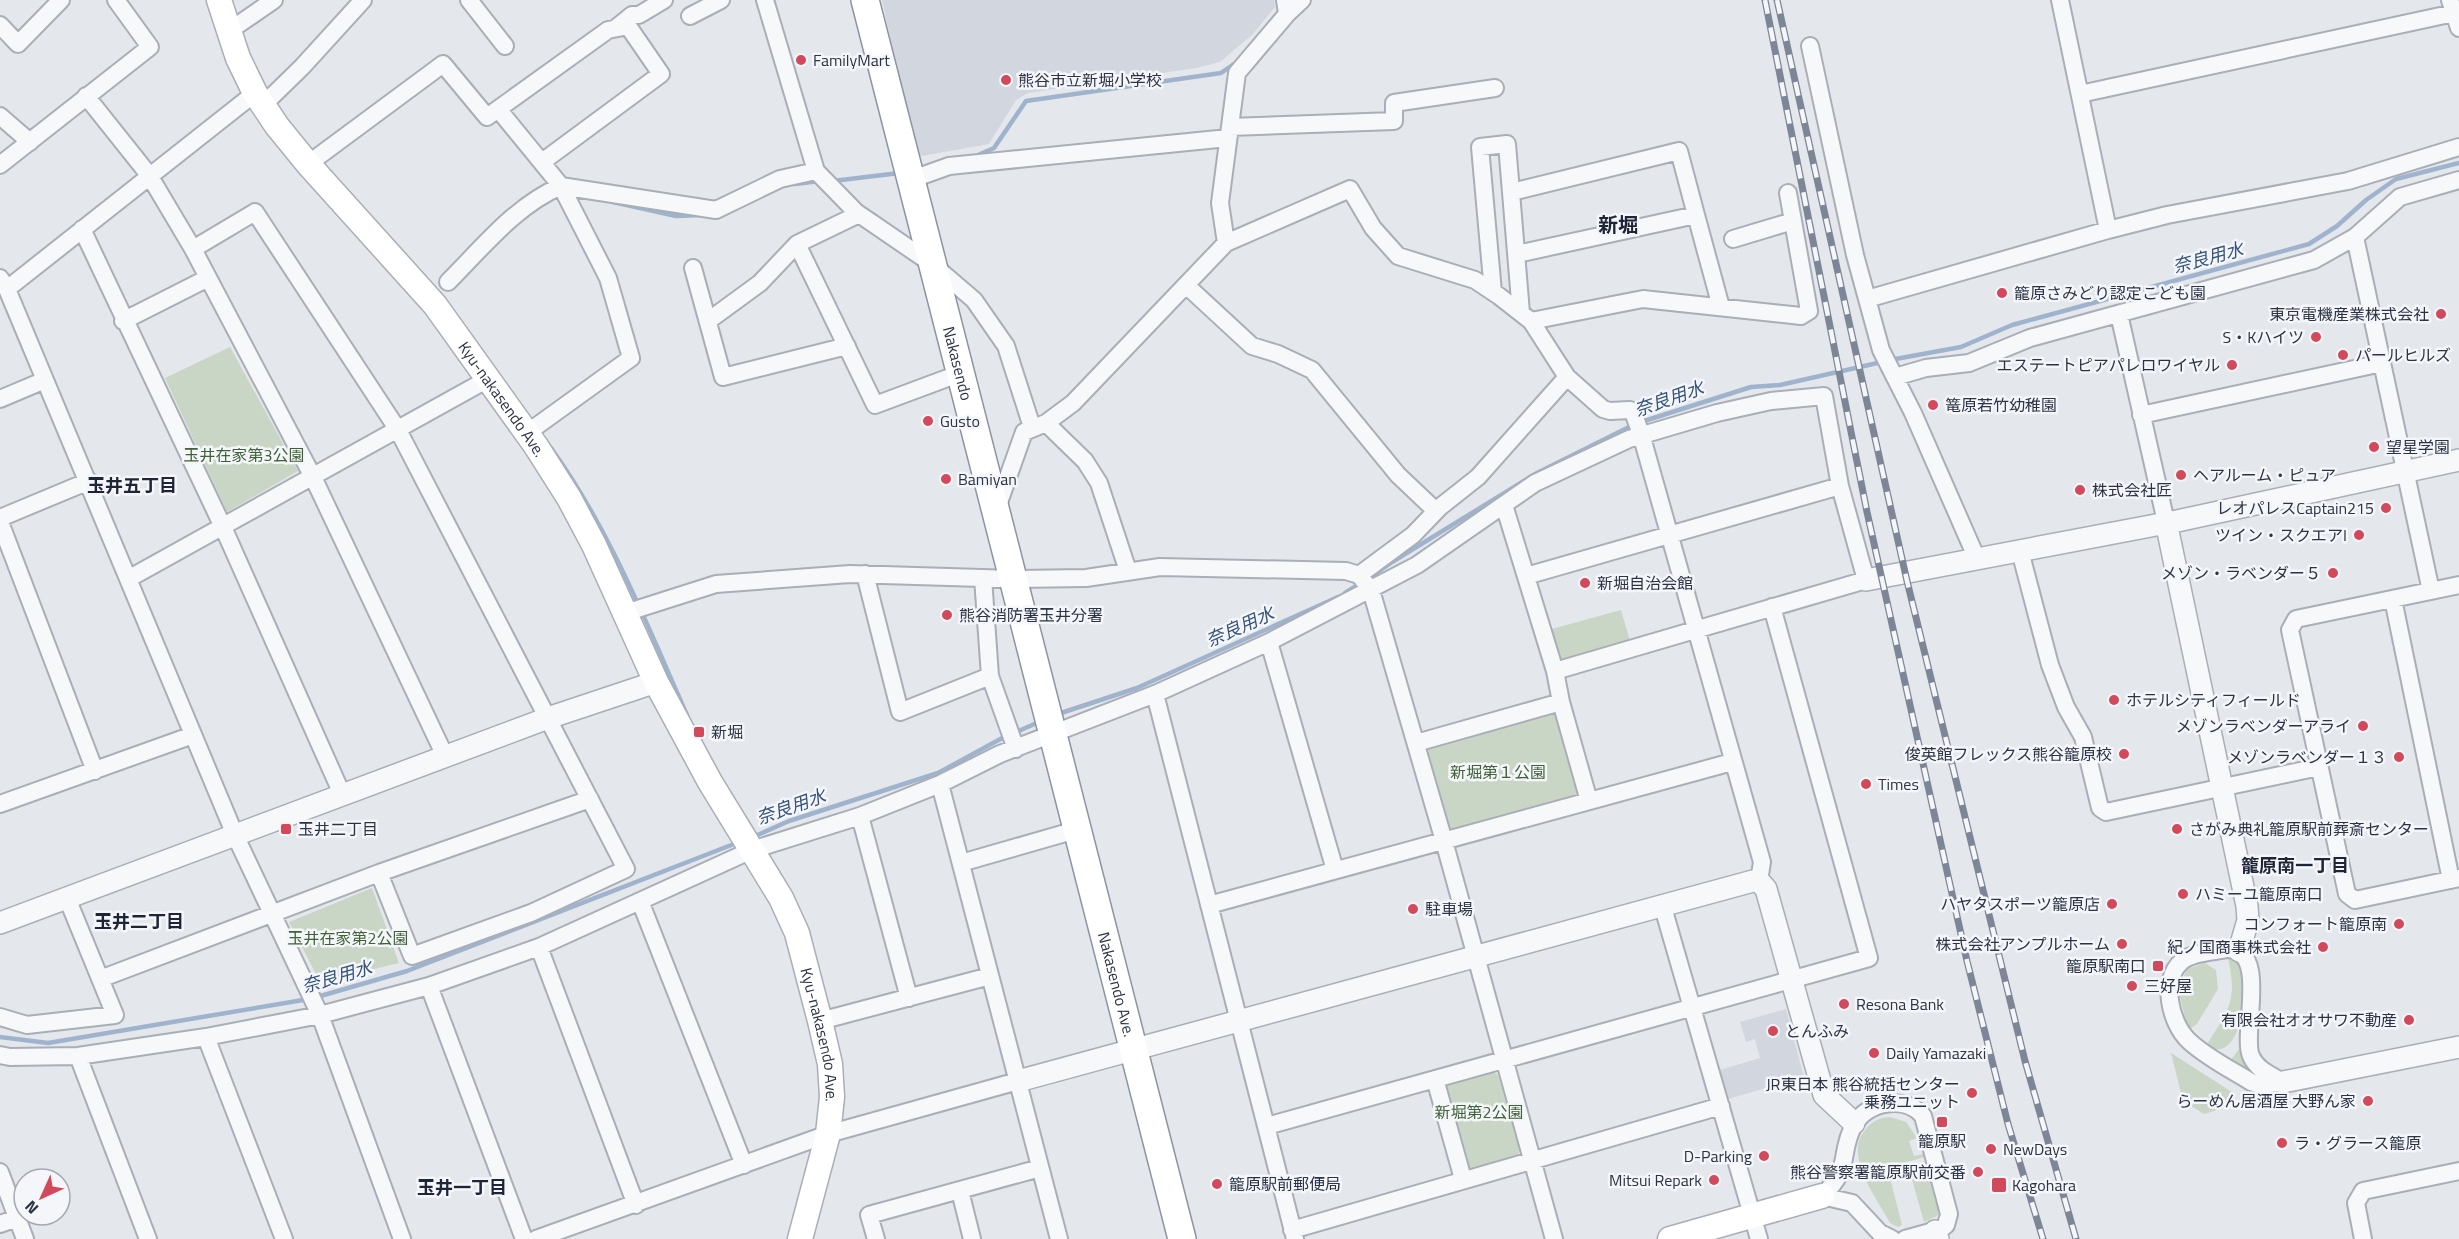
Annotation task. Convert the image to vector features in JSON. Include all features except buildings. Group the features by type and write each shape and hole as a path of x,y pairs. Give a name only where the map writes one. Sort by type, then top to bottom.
{"highway":[{"name":"Nakasendo","path":"865,0 997,508 1048,724"},
{"name":"Nakasendo Ave.","path":"1048,724 1135,1048 1182,1239"}],"main road":[{"name":"Kyu-nakasendo Ave.","path":"219,0 229,31 259,99 308,164 405,268 435,305 527,433 569,498 656,682 781,898 797,933 820,1021 830,1064 832,1097 828,1134 800,1239"},
{"path":"1670,1239 1822,1196"}],"street":[{"path":"0,25 18,44 61,0"},
{"path":"0,165 150,47 116,0"},
{"path":"229,31 274,0"},
{"path":"363,0 302,67 149,175 82,230 4,284 89,481 235,835 320,1015 402,1239"},
{"path":"616,28 632,15 639,15 664,0"},
{"path":"690,16 721,0"},
{"path":"765,0 816,171 859,214 932,264 974,300 989,319 1006,346 1039,425 1085,461 1099,483 1128,572"},
{"path":"1226,243 1220,203 1237,73 1286,7 1302,0"},
{"path":"2060,0 2108,230"},
{"path":"476,3 505,46"},
{"path":"2080,94 2454,14"},
{"path":"308,164 443,64 487,117 608,30 628,26 661,74 542,162"},
{"path":"1810,46 1840,190 1881,350 1977,559"},
{"path":"910,180 949,166 1229,133 1394,121 1394,103 1495,88"},
{"path":"86,96 149,175 193,249 313,477 445,756"},
{"path":"498,109 561,186 608,279 631,358 527,433"},
{"path":"0,116 30,142"},
{"path":"1493,292 1480,147 1507,144 1516,254 1526,317"},
{"path":"1867,299 2108,230 2167,215 2348,181 2459,147"},
{"path":"1512,192 1679,151 1721,307"},
{"path":"448,282 520,210 539,196 561,186 716,210 780,179 816,171"},
{"path":"1894,374 1969,363 2030,338 2314,260 2355,237 2400,197 2459,180"},
{"path":"997,508 1024,432 1073,403 1226,243 1350,189 1373,228 1398,256 1475,280 1526,317 1567,377 1603,409 1630,410 1638,426 1762,862 1759,882"},
{"path":"1526,317 1642,299 1801,316 1809,311 1788,192"},
{"path":"193,249 255,212 398,430 627,869 531,913 412,956 379,873"},
{"path":"708,321 760,283 797,244 859,214"},
{"path":"1516,254 1696,215"},
{"path":"1733,239 1793,221"},
{"path":"82,230 123,321 223,527 342,794"},
{"path":"2355,237 2431,591"},
{"path":"797,244 875,405 961,373"},
{"path":"693,268 723,377 847,346"},
{"path":"123,321 208,278"},
{"path":"1186,285 1252,346 1278,354 1312,370 1398,475 1436,511"},
{"path":"2120,314 2247,906 2248,920 2239,951"},
{"path":"2141,415 2382,363"},
{"path":"1359,575 1413,535 1436,511 1478,477 1567,377"},
{"path":"129,579 488,379"},
{"path":"0,399 45,380"},
{"path":"0,1054 10,1057 78,1056 206,1037 320,1015 429,986 539,947 640,901 746,841 860,816 940,784 1012,737 1048,724 1155,694 1269,642 1418,565 1535,483 1638,426 1717,413 1771,401 1824,396 1840,486 1866,580"},
{"path":"1555,671 1866,580 2166,522 2459,460"},
{"path":"0,518 89,481"},
{"path":"1526,576 1840,486"},
{"path":"1504,505 1555,671 1561,702 1589,801"},
{"path":"0,522 95,771"},
{"path":"2020,551 2050,665 2066,707 2083,737 2100,808 2106,812 2319,767"},
{"path":"625,613 716,584 866,574 1014,579 1086,578 1160,567 1270,572 1346,571 1359,575 1371,590 1416,743 1554,1239"},
{"path":"866,574 900,712 990,676"},
{"path":"983,578 990,676 1012,737"},
{"path":"2393,599 2455,879 2355,900 2347,894 2290,630 2296,620 2393,599 2459,585"},
{"path":"1267,1126 1869,958 1772,607"},
{"path":"1269,642 1335,870"},
{"path":"0,923 548,718 656,682"},
{"path":"1155,694 1294,1234 1463,1179 1533,1162 1720,1106"},
{"path":"1416,743 1561,702"},
{"path":"2,799 95,771 193,735"},
{"path":"1209,905 1732,762"},
{"path":"940,784 1059,1239"},
{"path":"100,979 379,873 590,799"},
{"path":"860,816 909,998"},
{"path":"961,863 1076,830"},
{"path":"536,1239 636,1205 828,1134 1746,882 1759,882 1766,889 1824,1095 1854,1123"},
{"path":"0,1017 27,1025 116,1015 67,898"},
{"path":"640,901 744,1165"},
{"path":"1662,904 1759,1239"},
{"path":"539,947 636,1205"},
{"path":"2283,1082 2258,1068 2249,1051 2248,1031 2253,994 2247,963 2239,951 2227,949 2191,956 2177,967 2170,987 2177,1024 2190,1042 2251,1082 2261,1085 2283,1082 2459,1047"},
{"path":"820,1021 990,976"},
{"path":"429,986 524,1239"},
{"path":"206,1037 284,1239"},
{"path":"78,1056 148,1239"},
{"path":"1436,1079 1463,1179"},
{"path":"1892,1239 1880,1233 1852,1203 1822,1196 1841,1174 1854,1123 1866,1112 1889,1103 1912,1107 1923,1116 1948,1207 1946,1225 1937,1235 1905,1239"},
{"path":"876,1239 869,1215 1040,1168"},
{"path":"2362,1239 2356,1203 2363,1191 2459,1171"},
{"path":"0,1172 12,1204"},
{"path":"960,1191 972,1239"}],"shaded area":[{"name":"熊谷市立新堀小学校","path":"882,0 1274,0 1275,7 1253,34 1220,62 1196,68 1028,93 1016,100 989,144 916,157"},
{"path":"1786,1009 1804,1077 1728,1099 1720,1070 1760,1058 1755,1039 1746,1042 1740,1022"}],"green space":[{"name":"玉井在家第3公園","path":"230,347 298,471 227,512 165,378"},
{"path":"1621,610 1630,641 1561,660 1555,657 1548,630"},
{"name":"新堀第１公園","path":"1551,709 1557,713 1579,793 1575,798 1452,832 1446,828 1424,750 1428,744"},
{"name":"玉井在家第2公園","path":"372,888 399,963 320,982 289,922"},
{"path":"2228,958 2239,962 2244,980 2244,1002 2242,1016 2233,1039 2226,1047 2217,1050 2206,1046 2229,1005 2232,985"},
{"path":"2205,963 2216,970 2218,989 2197,1024 2191,1028 2187,1026 2178,989 2187,969"},
{"path":"2239,1049 2252,1074 2230,1061"},
{"path":"2171,1053 2232,1092 2235,1099 2233,1105 2204,1114 2183,1101"},
{"name":"新堀第2公園","path":"1492,1071 1498,1075 1520,1151 1517,1157 1473,1171 1464,1166 1443,1091 1447,1084"},
{"path":"1890,1117 1906,1122 1917,1138 1909,1141 1914,1156 1924,1154 1925,1157 1892,1166 1888,1170 1902,1225 1898,1227 1890,1223 1870,1189 1860,1164 1858,1151 1860,1139 1868,1126 1877,1120"},
{"path":"1927,1171 1931,1174 1940,1209 1937,1216 1924,1222 1911,1176"}],"waterway":[{"path":"978,155 994,148 1026,101 1221,73 1234,64"},
{"name":"奈良用水","path":"1890,360 1961,347 2012,325 2309,244 2337,226 2366,200 2396,179 2459,163"},
{"path":"833,181 899,173"},
{"path":"795,184 819,181"},
{"path":"613,202 676,216 702,215"},
{"name":"奈良用水","path":"1641,422 1751,387 1780,385 1882,362"},
{"name":"奈良用水","path":"1368,579 1537,473 1633,425"},
{"path":"551,448 572,479 609,544 642,612 687,715"},
{"name":"奈良用水","path":"1345,593 1361,583"},
{"name":"奈良用水","path":"1058,714 1137,688 1338,597"},
{"name":"奈良用水","path":"1014,733 1039,722"},
{"name":"奈良用水","path":"753,837 789,821 938,773 1006,736"},
{"name":"奈良用水","path":"317,997 407,971 739,842"},
{"name":"奈良用水","path":"0,1037 48,1043 309,999"}],"railway":[{"path":"1765,0 1867,512 1967,961 2008,1124 2043,1239"},
{"path":"1777,0 1907,581 2025,1061 2076,1239"}],"place":[{"name":"FamilyMart","path":"801,60"},
{"name":"熊谷市立新堀小学校","path":"1006,80"},
{"name":"籠原さみどり認定こども園","path":"2002,293"},
{"name":"東京電機産業株式会社","path":"2441,314"},
{"name":"S・Kハイツ","path":"2316,337"},
{"name":"パールヒルズ","path":"2343,355"},
{"name":"エステートピアパレロワイヤル","path":"2232,365"},
{"name":"篭原若竹幼稚園","path":"1933,405"},
{"name":"Gusto","path":"928,421"},
{"name":"望星学園","path":"2374,447"},
{"name":"ヘアルーム・ピュア","path":"2181,475"},
{"name":"Bamiyan","path":"946,479"},
{"name":"株式会社匠","path":"2080,490"},
{"name":"レオパレスCaptain215","path":"2386,508"},
{"name":"ツイン・スクエアI","path":"2359,535"},
{"name":"メゾン・ラベンダー５","path":"2333,573"},
{"name":"新堀自治会館","path":"1585,583"},
{"name":"熊谷消防署玉井分署","path":"947,615"},
{"name":"ホテルシティフィールド","path":"2114,700"},
{"name":"メゾンラベンダーアライ","path":"2363,726"},
{"name":"新堀","path":"699,732"},
{"name":"俊英館フレックス熊谷籠原校","path":"2124,754"},
{"name":"メゾンラベンダー１３","path":"2399,757"},
{"name":"Times","path":"1866,784"},
{"name":"玉井二丁目","path":"286,829"},
{"name":"さがみ典礼籠原駅前葬斎センター","path":"2177,829"},
{"name":"ハミーユ籠原南口","path":"2183,894"},
{"name":"ハヤタスポーツ籠原店","path":"2112,904"},
{"name":"駐車場","path":"1413,909"},
{"name":"コンフォート籠原南","path":"2399,924"},
{"name":"株式会社アンプルホーム","path":"2122,944"},
{"name":"紀ノ国商事株式会社","path":"2323,947"},
{"name":"籠原駅南口","path":"2158,966"},
{"name":"三好屋","path":"2132,986"},
{"name":"Resona Bank","path":"1844,1004"},
{"name":"有限会社オオサワ不動産","path":"2409,1020"},
{"name":"とんふみ","path":"1773,1031"},
{"name":"Daily Yamazaki","path":"1874,1053"},
{"name":"JR東日本 熊谷統括センター 乗務ユニット","path":"1972,1093"},
{"name":"らーめん居酒屋 大野ん家","path":"2368,1101"},
{"name":"籠原駅","path":"1942,1122"},
{"name":"ラ・グラース籠原","path":"2282,1143"},
{"name":"NewDays","path":"1991,1149"},
{"name":"D-Parking","path":"1764,1156"},
{"name":"熊谷警察署籠原駅前交番","path":"1978,1172"},
{"name":"Mitsui Repark","path":"1714,1180"},
{"name":"籠原駅前郵便局","path":"1217,1184"},
{"name":"Kagohara","path":"1999,1185"}],"district":[{"name":"新堀","path":"1618,225"},
{"name":"玉井五丁目","path":"132,486"},
{"name":"籠原南一丁目","path":"2295,866"},
{"name":"玉井二丁目","path":"139,922"},
{"name":"玉井一丁目","path":"462,1188"}]}
